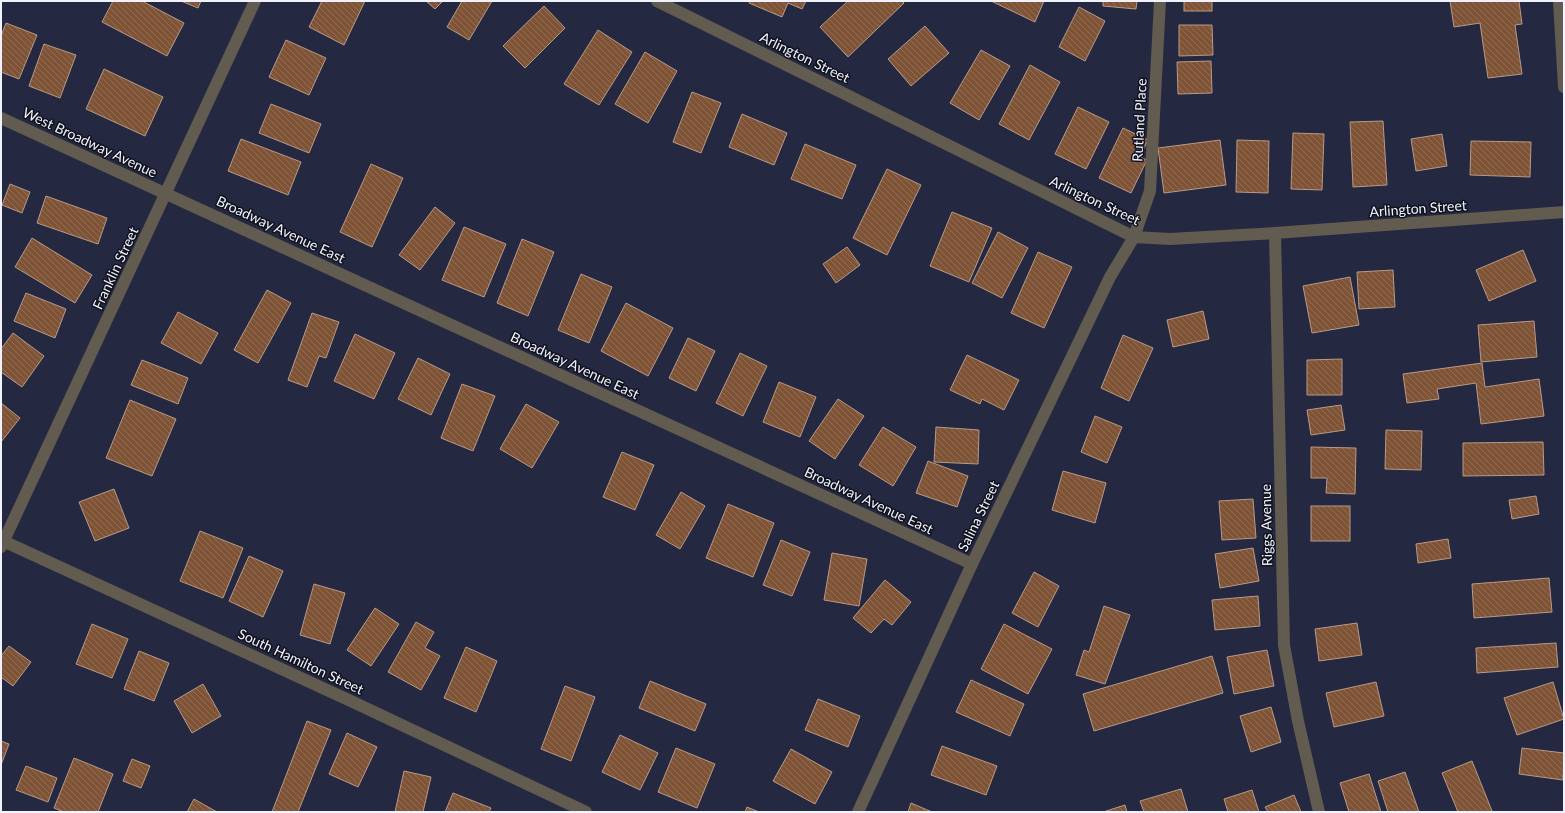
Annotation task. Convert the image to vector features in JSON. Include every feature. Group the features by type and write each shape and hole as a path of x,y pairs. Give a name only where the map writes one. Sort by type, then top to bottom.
{"street":[{"name":"Franklin Street","path":"2,543 255,1"},
{"name":"Arlington Street","path":"657,1 1134,237 1170,239 1275,234 1564,212"},
{"name":"Rutland Place","path":"1134,237 1150,191 1160,1"},
{"path":"1559,1 1564,87"},
{"name":"West Broadway Avenue","path":"1,118 166,193"},
{"name":"Broadway Avenue East","path":"166,193 972,564"},
{"name":"Riggs Avenue","path":"1275,234 1284,645 1298,721 1319,812"},
{"name":"Salina Street","path":"858,812 972,564 1110,277 1134,237"},
{"name":"South Hamilton Street","path":"2,543 346,699 586,812"}],"building":[{"path":"113,1 142,1 184,23 167,56 102,22"},
{"path":"181,1 201,1 198,8"},
{"path":"322,1 365,1 344,45 309,27"},
{"path":"426,1 443,1 435,9"},
{"path":"462,1 492,1 469,40 447,27"},
{"path":"750,1 806,1 802,9 788,3 782,17 749,3"},
{"path":"848,1 902,1 904,3 848,57 820,27"},
{"path":"991,1 1044,1 1035,22"},
{"path":"1103,1 1137,1 1136,9 1103,6"},
{"path":"1184,1 1212,1 1212,11 1184,11"},
{"path":"1450,1 1519,1 1522,24 1515,25 1522,74 1488,78 1480,23 1454,27"},
{"path":"544,6 565,28 525,68 503,46"},
{"path":"1079,7 1105,21 1085,61 1059,47"},
{"path":"6,23 37,35 19,79 1,72 1,36"},
{"path":"1179,25 1212,25 1213,55 1179,56"},
{"path":"925,26 949,53 911,86 888,59"},
{"path":"598,30 632,52 599,105 564,84"},
{"path":"286,40 326,58 309,95 269,77"},
{"path":"44,44 76,55 60,98 29,86"},
{"path":"981,50 1010,66 979,120 950,103"},
{"path":"645,52 677,71 648,123 615,104"},
{"path":"1211,61 1212,93 1178,94 1177,62"},
{"path":"1030,65 1060,82 1029,140 999,124"},
{"path":"104,69 163,97 145,136 86,109"},
{"path":"692,92 721,103 701,153 673,142"},
{"path":"271,104 321,124 309,153 259,133"},
{"path":"1078,107 1109,122 1086,169 1055,154"},
{"path":"742,114 787,133 774,165 729,147"},
{"path":"1383,121 1387,185 1353,187 1350,122"},
{"path":"1123,128 1148,140 1140,157 1147,160 1131,193 1099,178"},
{"path":"1293,133 1324,134 1322,190 1291,189"},
{"path":"1442,134 1447,166 1416,171 1411,139"},
{"path":"241,139 301,162 288,195 228,171"},
{"path":"1220,140 1226,185 1164,193 1158,148"},
{"path":"1237,140 1269,141 1268,193 1236,192"},
{"path":"1471,141 1531,142 1530,177 1470,175"},
{"path":"805,144 856,165 842,199 791,179"},
{"path":"371,164 403,178 372,247 340,232"},
{"path":"887,169 921,185 887,255 853,238"},
{"path":"10,184 30,192 22,213 2,205"},
{"path":"46,196 107,218 98,244 37,223"},
{"path":"435,207 455,223 420,270 399,255"},
{"path":"952,212 992,228 969,282 930,266"},
{"path":"464,227 506,244 484,297 442,280"},
{"path":"998,232 1028,248 1002,298 972,283"},
{"path":"32,238 92,275 75,303 15,267"},
{"path":"522,239 554,252 528,316 497,303"},
{"path":"847,247 860,265 836,283 823,264"},
{"path":"1523,250 1536,281 1489,301 1476,270"},
{"path":"1038,252 1072,267 1044,328 1011,313"},
{"path":"1393,270 1395,307 1359,309 1357,272"},
{"path":"581,274 612,287 589,343 558,330"},
{"path":"1350,277 1359,325 1312,333 1303,286"},
{"path":"267,290 291,303 258,363 234,350"},
{"path":"26,293 66,309 55,338 14,321"},
{"path":"626,303 673,328 648,376 601,351"},
{"path":"1203,311 1209,339 1173,347 1167,320"},
{"path":"178,312 218,333 201,364 161,343"},
{"path":"312,313 339,322 326,358 319,356 307,387 288,380"},
{"path":"1534,321 1537,357 1481,362 1478,325"},
{"path":"13,333 44,356 22,387 1,372 1,349"},
{"path":"355,334 395,353 374,399 334,381"},
{"path":"1123,335 1153,348 1129,401 1101,388"},
{"path":"688,338 715,351 696,391 669,378"},
{"path":"740,353 767,366 743,416 716,403"},
{"path":"967,355 1019,380 1004,410 982,399 980,404 950,390"},
{"path":"418,358 450,374 431,415 398,399"},
{"path":"1342,359 1342,395 1307,395 1307,360"},
{"path":"142,360 188,378 178,404 131,385"},
{"path":"1482,363 1485,387 1539,379 1544,416 1481,424 1476,383 1437,389 1439,399 1407,403 1403,374"},
{"path":"779,382 816,397 800,437 763,422"},
{"path":"462,384 495,396 473,451 441,438"},
{"path":"838,399 864,416 835,459 809,441"},
{"path":"130,400 176,419 152,476 106,458"},
{"path":"1,403 20,418 1,442"},
{"path":"526,404 559,422 532,468 500,449"},
{"path":"1341,405 1345,430 1311,435 1307,410"},
{"path":"1095,416 1122,427 1107,463 1081,452"},
{"path":"883,427 916,447 893,486 859,465"},
{"path":"936,427 979,430 978,464 934,462"},
{"path":"1386,430 1422,431 1421,470 1385,469"},
{"path":"1543,442 1544,475 1463,476 1463,443"},
{"path":"1311,447 1356,448 1355,494 1326,493 1327,478 1311,478"},
{"path":"622,452 654,465 635,510 603,497"},
{"path":"928,461 968,476 957,507 916,493"},
{"path":"1063,471 1106,483 1095,523 1052,510"},
{"path":"114,489 129,528 95,541 79,502"},
{"path":"681,492 705,506 680,549 656,535"},
{"path":"1536,496 1539,514 1512,519 1509,500"},
{"path":"1253,499 1256,538 1222,540 1219,501"},
{"path":"728,504 774,523 753,577 706,558"},
{"path":"1311,506 1350,506 1350,541 1311,541"},
{"path":"200,531 243,548 223,598 180,581"},
{"path":"1448,539 1451,558 1418,563 1416,544"},
{"path":"781,540 810,552 792,596 763,585"},
{"path":"1253,548 1259,581 1220,588 1215,554"},
{"path":"832,553 867,559 859,606 824,600"},
{"path":"249,556 283,571 263,617 229,601"},
{"path":"1034,572 1059,586 1038,627 1012,613"},
{"path":"1549,578 1552,612 1474,618 1472,584"},
{"path":"885,580 911,602 892,625 884,619 871,633 853,618"},
{"path":"314,584 345,593 330,644 300,635"},
{"path":"1258,596 1260,626 1215,630 1212,600"},
{"path":"1104,606 1130,615 1105,684 1076,675 1084,650 1089,652"},
{"path":"375,608 399,624 371,666 347,650"},
{"path":"416,622 434,632 425,648 440,656 421,690 388,672"},
{"path":"1357,623 1362,655 1319,661 1315,629"},
{"path":"92,624 128,639 112,678 76,664"},
{"path":"1004,624 1052,649 1028,694 981,669"},
{"path":"1556,643 1558,667 1477,673 1476,648"},
{"path":"9,646 31,662 13,686 1,677 1,656"},
{"path":"466,647 497,661 476,712 444,698"},
{"path":"1267,650 1274,686 1234,694 1227,657"},
{"path":"139,651 169,663 154,701 124,689"},
{"path":"1212,656 1223,693 1094,731 1083,694"},
{"path":"971,680 1024,704 1010,736 956,712"},
{"path":"650,681 706,704 695,731 639,708"},
{"path":"1376,682 1384,716 1334,727 1326,693"},
{"path":"1553,682 1564,719 1517,735 1504,698"},
{"path":"203,684 221,716 192,733 174,701"},
{"path":"565,686 595,697 571,761 541,749"},
{"path":"818,699 860,716 848,747 805,730"},
{"path":"1271,707 1281,742 1251,752 1240,716"},
{"path":"307,721 331,730 298,812 272,812"},
{"path":"347,733 377,747 358,787 329,774"},
{"path":"620,735 658,753 640,790 602,772"},
{"path":"1,741 9,744 1,765"},
{"path":"942,746 997,766 986,795 931,775"},
{"path":"676,748 715,764 697,808 658,792"},
{"path":"1522,748 1564,753 1563,780 1519,774"},
{"path":"791,749 832,772 815,804 773,781"},
{"path":"74,758 113,774 98,812 64,812 54,808"},
{"path":"132,759 150,766 141,788 123,781"},
{"path":"1472,761 1492,811 1490,812 1458,812 1442,773"},
{"path":"26,766 57,778 48,802 16,790"},
{"path":"404,771 431,777 423,812 395,812"},
{"path":"1405,772 1419,812 1388,812 1378,781"},
{"path":"1369,774 1381,812 1349,812 1340,783"},
{"path":"1181,789 1188,812 1144,812 1140,801"},
{"path":"1252,790 1259,812 1228,812 1224,799"},
{"path":"453,793 491,808 489,812 445,812"},
{"path":"1294,795 1301,812 1268,812 1265,807"},
{"path":"194,799 217,812 187,812"},
{"path":"911,803 932,812 908,812"},
{"path":"1125,805 1127,812 1103,812"},
{"path":"747,807 759,812 745,812"}]}
